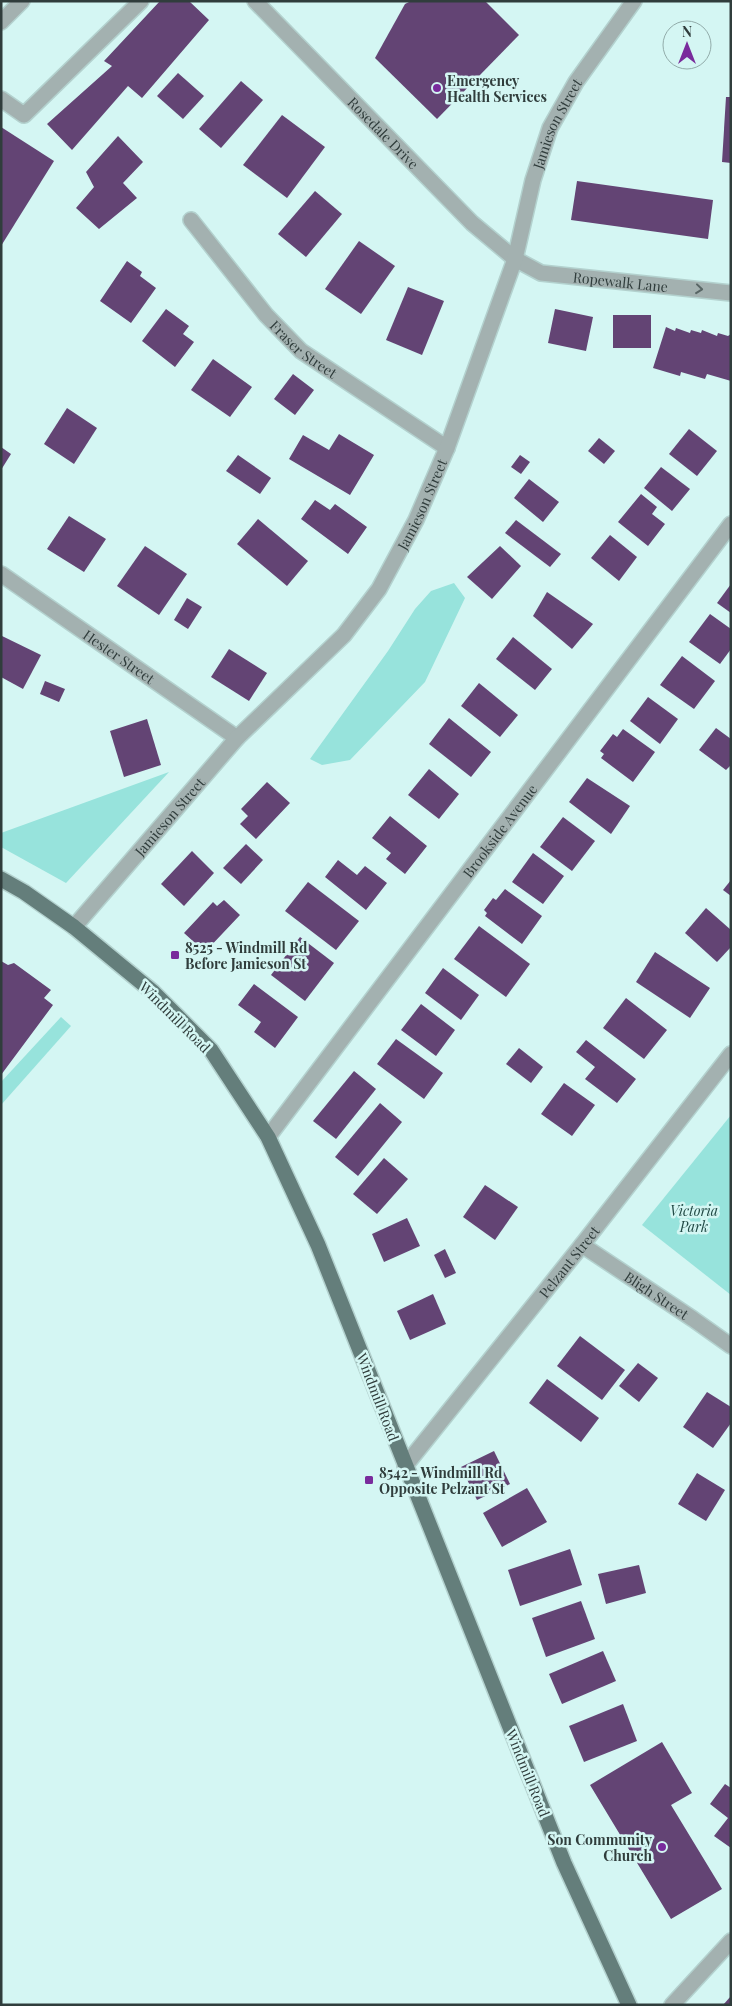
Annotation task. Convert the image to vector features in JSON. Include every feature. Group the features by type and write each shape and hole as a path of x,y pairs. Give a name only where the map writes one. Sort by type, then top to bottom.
{"main road":[{"name":"Windmill Road","path":"1,879 24,892 74,927 153,992 210,1050 268,1137 318,1244 564,1863 629,2005"}],"street":[{"path":"1,22 22,1"},
{"path":"1,100 24,115 141,1"},
{"name":"Rosedale Drive","path":"255,1 472,223 515,258"},
{"name":"Jamieson Street","path":"74,927 237,738 344,635 379,589 416,520 447,448 515,258 533,180 550,128 576,82 634,1"},
{"name":"Fraser Street","path":"191,220 266,315 301,351 447,448"},
{"name":"Ropewalk Lane","path":"515,258 540,273 731,293"},
{"name":"Brookside Avenue","path":"268,1137 731,524"},
{"name":"Hester Street","path":"1,574 237,738"},
{"name":"Pelzant Street","path":"405,1466 582,1246 731,1054"},
{"name":"Bligh Street","path":"582,1246 731,1346"},
{"path":"672,2005 731,1941"}],"green space":[{"path":"454,583 465,598 425,682 350,760 322,765 310,759 388,651 415,609 431,591"},
{"path":"169,772 66,883 1,847 1,833"},
{"path":"61,1017 71,1026 1,1105 1,1082"},
{"name":"Victoria Park","path":"731,1115 731,1295 642,1225"}],"building":[{"path":"160,1 189,1 209,20 142,98 128,86 72,150 47,124 112,66 104,61"},
{"name":"Emergency Health Services","path":"411,1 485,1 519,35 437,119 375,58 405,4"},
{"path":"178,73 204,96 183,119 157,96"},
{"path":"241,81 263,100 221,148 199,129"},
{"path":"726,97 731,97 731,163 722,162"},
{"path":"282,115 325,147 287,198 243,165"},
{"path":"1,127 54,161 1,246"},
{"path":"118,136 143,162 123,183 137,198 99,229 76,208 94,187 86,172"},
{"path":"577,181 713,200 708,239 571,220"},
{"path":"315,191 342,214 306,257 278,234"},
{"path":"359,241 395,266 361,314 325,289"},
{"path":"127,261 142,272 140,276 156,288 131,323 100,301"},
{"path":"408,287 444,301 422,355 386,340"},
{"path":"166,309 189,326 183,334 194,342 175,367 142,341"},
{"path":"555,309 593,317 586,351 548,343"},
{"path":"613,315 651,315 651,348 613,348"},
{"path":"666,327 675,331 676,328 690,333 691,330 701,333 702,330 717,336 718,333 728,336 731,334 731,381 707,374 705,379 681,372 680,376 653,368"},
{"path":"213,359 252,387 230,417 191,390"},
{"path":"293,374 314,390 295,415 274,399"},
{"path":"67,408 97,428 74,464 44,444"},
{"path":"689,429 717,451 697,476 669,454"},
{"path":"339,434 374,455 350,495 289,459 303,435 329,450"},
{"path":"599,438 615,451 604,464 588,451"},
{"path":"1,447 11,454 1,470"},
{"path":"238,455 271,478 260,494 226,471"},
{"path":"520,455 530,462 521,474 511,467"},
{"path":"661,467 690,489 672,511 644,488"},
{"path":"529,479 559,502 543,522 514,498"},
{"path":"641,494 657,507 652,514 665,524 648,546 618,522"},
{"path":"315,500 330,510 335,504 367,527 348,554 301,519"},
{"path":"69,516 106,539 84,572 47,549"},
{"path":"258,519 308,561 287,586 237,544"},
{"path":"516,520 561,554 550,567 505,533"},
{"path":"610,535 637,557 619,581 591,558"},
{"path":"145,546 187,574 159,615 117,586"},
{"path":"500,546 521,566 492,599 467,577"},
{"path":"731,584 731,613 717,603"},
{"path":"547,592 593,624 572,649 533,616"},
{"path":"187,598 202,607 188,629 174,620"},
{"path":"710,614 731,629 731,649 720,664 689,642"},
{"path":"2,636 41,655 23,689 1,677"},
{"path":"513,637 552,669 535,690 496,659"},
{"path":"229,649 267,673 249,701 211,677"},
{"path":"682,656 715,681 694,709 660,685"},
{"path":"45,681 65,689 59,702 40,694"},
{"path":"479,683 518,715 500,737 461,706"},
{"path":"648,697 678,719 660,744 630,721"},
{"path":"449,718 491,752 471,777 429,744"},
{"path":"147,719 161,765 124,777 110,731"},
{"path":"716,728 731,739 731,765 726,770 699,750"},
{"path":"623,729 655,752 633,782 601,758 604,754 600,751 613,734 617,737"},
{"path":"429,769 459,794 439,819 408,795"},
{"path":"587,778 630,806 611,834 569,802"},
{"path":"267,782 290,803 256,839 240,824 248,816 241,809"},
{"path":"390,816 427,846 405,874 386,859 391,853 372,838"},
{"path":"563,817 595,841 572,871 540,847"},
{"path":"246,844 263,860 241,884 223,868"},
{"path":"192,851 214,873 184,906 161,884"},
{"path":"533,853 564,876 543,904 512,882"},
{"path":"338,860 357,875 365,866 387,883 366,910 325,877"},
{"path":"731,880 731,896 723,890"},
{"path":"308,882 359,921 336,950 285,911"},
{"path":"505,889 542,916 522,944 485,916 487,913 484,910 493,898 496,900"},
{"path":"224,900 240,915 205,952 184,933 213,902 217,906"},
{"path":"706,908 731,930 731,947 717,962 685,933"},
{"path":"479,926 530,964 506,997 454,959"},
{"path":"300,937 334,963 305,1001 271,975"},
{"path":"655,952 710,988 690,1018 636,982"},
{"path":"1,961 8,965 14,963 51,990 44,998 53,1005 1,1075"},
{"path":"443,968 479,995 461,1020 425,993"},
{"path":"254,984 298,1017 275,1048 254,1032 261,1022 238,1005"},
{"path":"626,998 667,1030 644,1059 603,1028"},
{"path":"421,1004 455,1030 436,1056 401,1030"},
{"path":"396,1039 443,1073 424,1099 377,1064"},
{"path":"586,1040 636,1079 617,1103 585,1079 595,1067 576,1052"},
{"path":"519,1048 543,1067 531,1083 506,1064"},
{"path":"354,1071 376,1089 336,1139 313,1121"},
{"path":"564,1083 595,1105 572,1136 541,1114"},
{"path":"380,1103 402,1122 358,1176 335,1157"},
{"path":"384,1158 408,1179 377,1214 353,1194"},
{"path":"485,1185 518,1207 495,1240 463,1217"},
{"path":"407,1218 420,1246 384,1262 372,1234"},
{"path":"445,1249 456,1273 445,1278 434,1255"},
{"path":"433,1294 446,1324 410,1340 397,1311"},
{"path":"580,1336 625,1370 602,1400 557,1366"},
{"path":"638,1363 658,1378 639,1402 619,1386"},
{"path":"547,1379 599,1418 581,1442 529,1403"},
{"path":"707,1392 731,1407 731,1423 713,1448 683,1427"},
{"path":"494,1451 510,1484 477,1500 461,1467"},
{"path":"697,1473 725,1490 706,1521 678,1504"},
{"path":"527,1488 547,1522 502,1547 483,1513"},
{"path":"570,1549 582,1585 520,1606 508,1570"},
{"path":"639,1565 646,1593 606,1604 598,1574"},
{"path":"581,1601 595,1639 546,1657 532,1618"},
{"path":"603,1651 616,1681 562,1704 549,1674"},
{"path":"623,1704 637,1741 584,1762 569,1726"},
{"name":"Son Community Church","path":"662,1742 692,1793 671,1805 722,1889 671,1919 590,1785"},
{"path":"725,1784 731,1788 731,1848 714,1836 728,1818 710,1804"},
{"path":"731,1996 731,2005 723,2005"}],"place":[{"name":"Emergency Health Services","path":"437,88"},
{"name":"8525 - Windmill Rd Before Jamieson St","path":"175,955"},
{"name":"8542 - Windmill Rd Opposite Pelzant St","path":"369,1480"},
{"name":"Son Community Church","path":"662,1847"}]}
